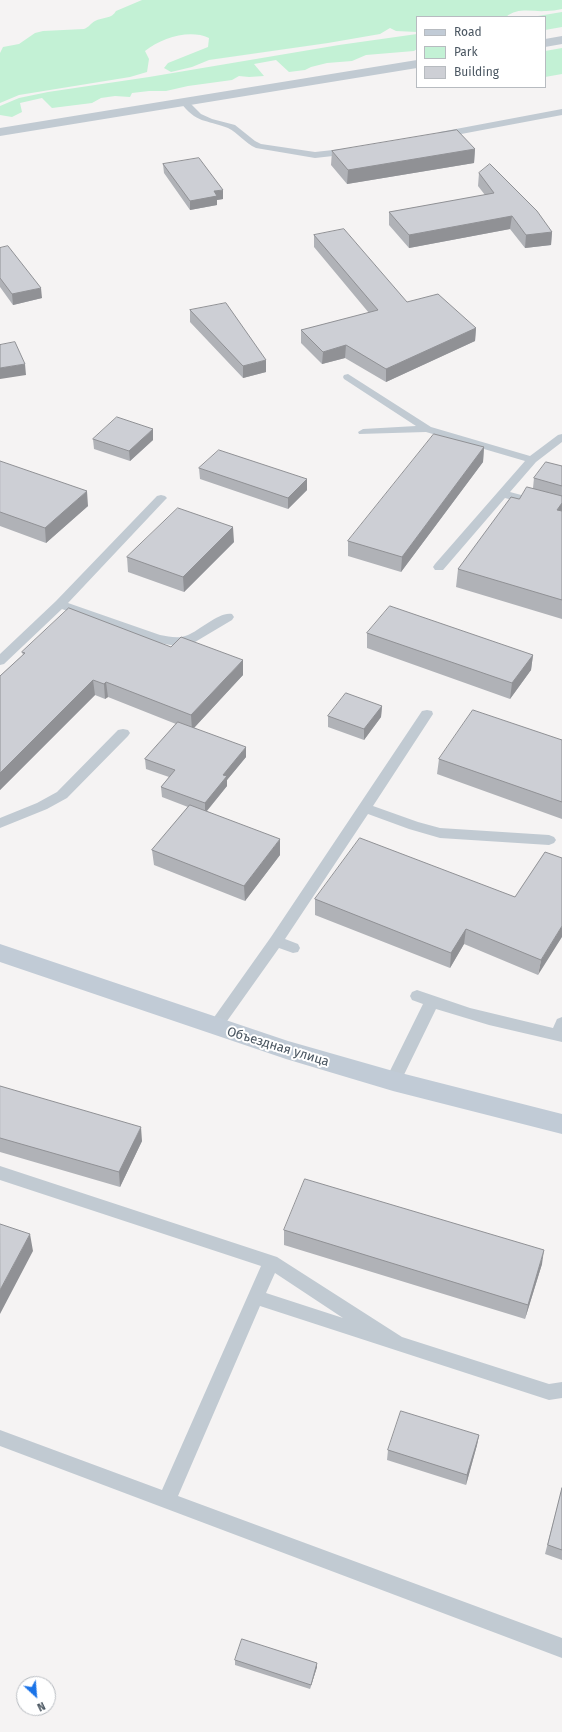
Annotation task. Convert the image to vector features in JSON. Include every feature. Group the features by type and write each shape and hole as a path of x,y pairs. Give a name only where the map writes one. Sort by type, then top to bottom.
{"main road":[{"name":"Объездная улица","path":"0,953 286,1050 393,1081 562,1124"}],"street":[{"path":"546,43 562,40"},
{"path":"0,132 416,64"}],"lane":[{"path":"184,102 198,116 209,121 232,127 252,143 259,146 315,155 362,149"},
{"path":"431,136 562,112"},
{"path":"348,377 427,429 532,460"},
{"path":"364,432 427,429"},
{"path":"439,567 532,460 562,437"},
{"path":"502,493 562,510"},
{"path":"0,661 60,604 160,498"},
{"path":"60,604 158,639 176,642 191,639 228,617"},
{"path":"215,1027 276,941 427,714"},
{"path":"0,823 42,806 62,795 123,733"},
{"path":"365,808 414,826 440,833 549,840"},
{"path":"276,941 293,948"},
{"path":"417,996 432,1002 518,1026 561,1031"},
{"path":"393,1081 432,1002"},
{"path":"0,1174 271,1262 396,1342"},
{"path":"167,1501 271,1262"},
{"path":"256,1297 549,1392 562,1390"},
{"path":"0,1438 562,1648"}],"green space":[{"path":"142,0 562,0 562,9 548,11 520,11 508,16 416,16 416,32 396,31 390,28 380,34 209,60 192,67 171,72 164,68 168,63 208,47 209,38 201,35 193,34 176,36 159,42 145,51 149,59 147,72 130,77 19,95 0,103 0,53 3,47 19,44 35,33 43,31 84,29 95,21 109,17 116,11"},
{"path":"562,12 562,27 546,30 546,16 538,16"},
{"path":"416,34 416,50 414,51 366,55 352,61 327,63 305,70 289,72 276,60 254,64 264,76 239,76 232,80 188,86 166,91 132,93 130,97 115,96 101,98 92,103 52,108 42,98 20,103 22,112 12,117 0,115 0,106 19,98 48,92 149,77 339,45"},
{"path":"562,48 562,74 546,77 546,51"}],"building":[{"path":"457,130 475,149 348,170 332,151"},
{"path":"199,158 223,190 214,191 217,196 190,201 163,164"},
{"path":"490,164 537,211 552,232 526,235 512,216 409,235 389,212 494,193 479,173"},
{"path":"344,229 407,302 438,294 476,328 386,369 346,345 323,352 301,330 378,310 314,235"},
{"path":"8,246 41,288 12,294 0,278 0,248"},
{"path":"226,303 266,360 243,366 190,310"},
{"path":"15,342 25,364 0,368 0,345"},
{"path":"117,417 153,429 129,451 93,439"},
{"path":"434,434 484,447 402,557 348,541"},
{"path":"219,450 307,479 288,498 199,468"},
{"path":"0,461 87,491 45,528 0,512"},
{"path":"546,462 562,466 562,486 534,478"},
{"path":"527,487 562,496 562,503 557,510 562,511 562,600 458,569 511,497 519,499"},
{"path":"178,508 233,527 183,577 127,557"},
{"path":"390,606 533,655 512,683 367,633"},
{"path":"69,608 171,647 181,637 243,660 191,715 106,682 104,684 93,680 0,773 0,676 25,653 22,652"},
{"path":"346,693 382,706 364,729 328,716"},
{"path":"473,710 562,740 562,802 439,759"},
{"path":"178,722 246,747 223,775 227,776 205,803 161,787 175,770 145,759"},
{"path":"190,805 280,839 244,886 152,850"},
{"path":"360,838 515,897 545,852 562,858 562,926 541,960 466,929 451,953 315,899"},
{"path":"0,1086 141,1127 119,1172 0,1138"},
{"path":"305,1179 544,1250 528,1305 284,1230"},
{"path":"0,1224 30,1234 0,1290"},
{"path":"401,1411 479,1435 467,1475 388,1450"},
{"path":"562,1488 562,1550 548,1545"},
{"path":"242,1639 317,1663 311,1685 235,1660"}]}
